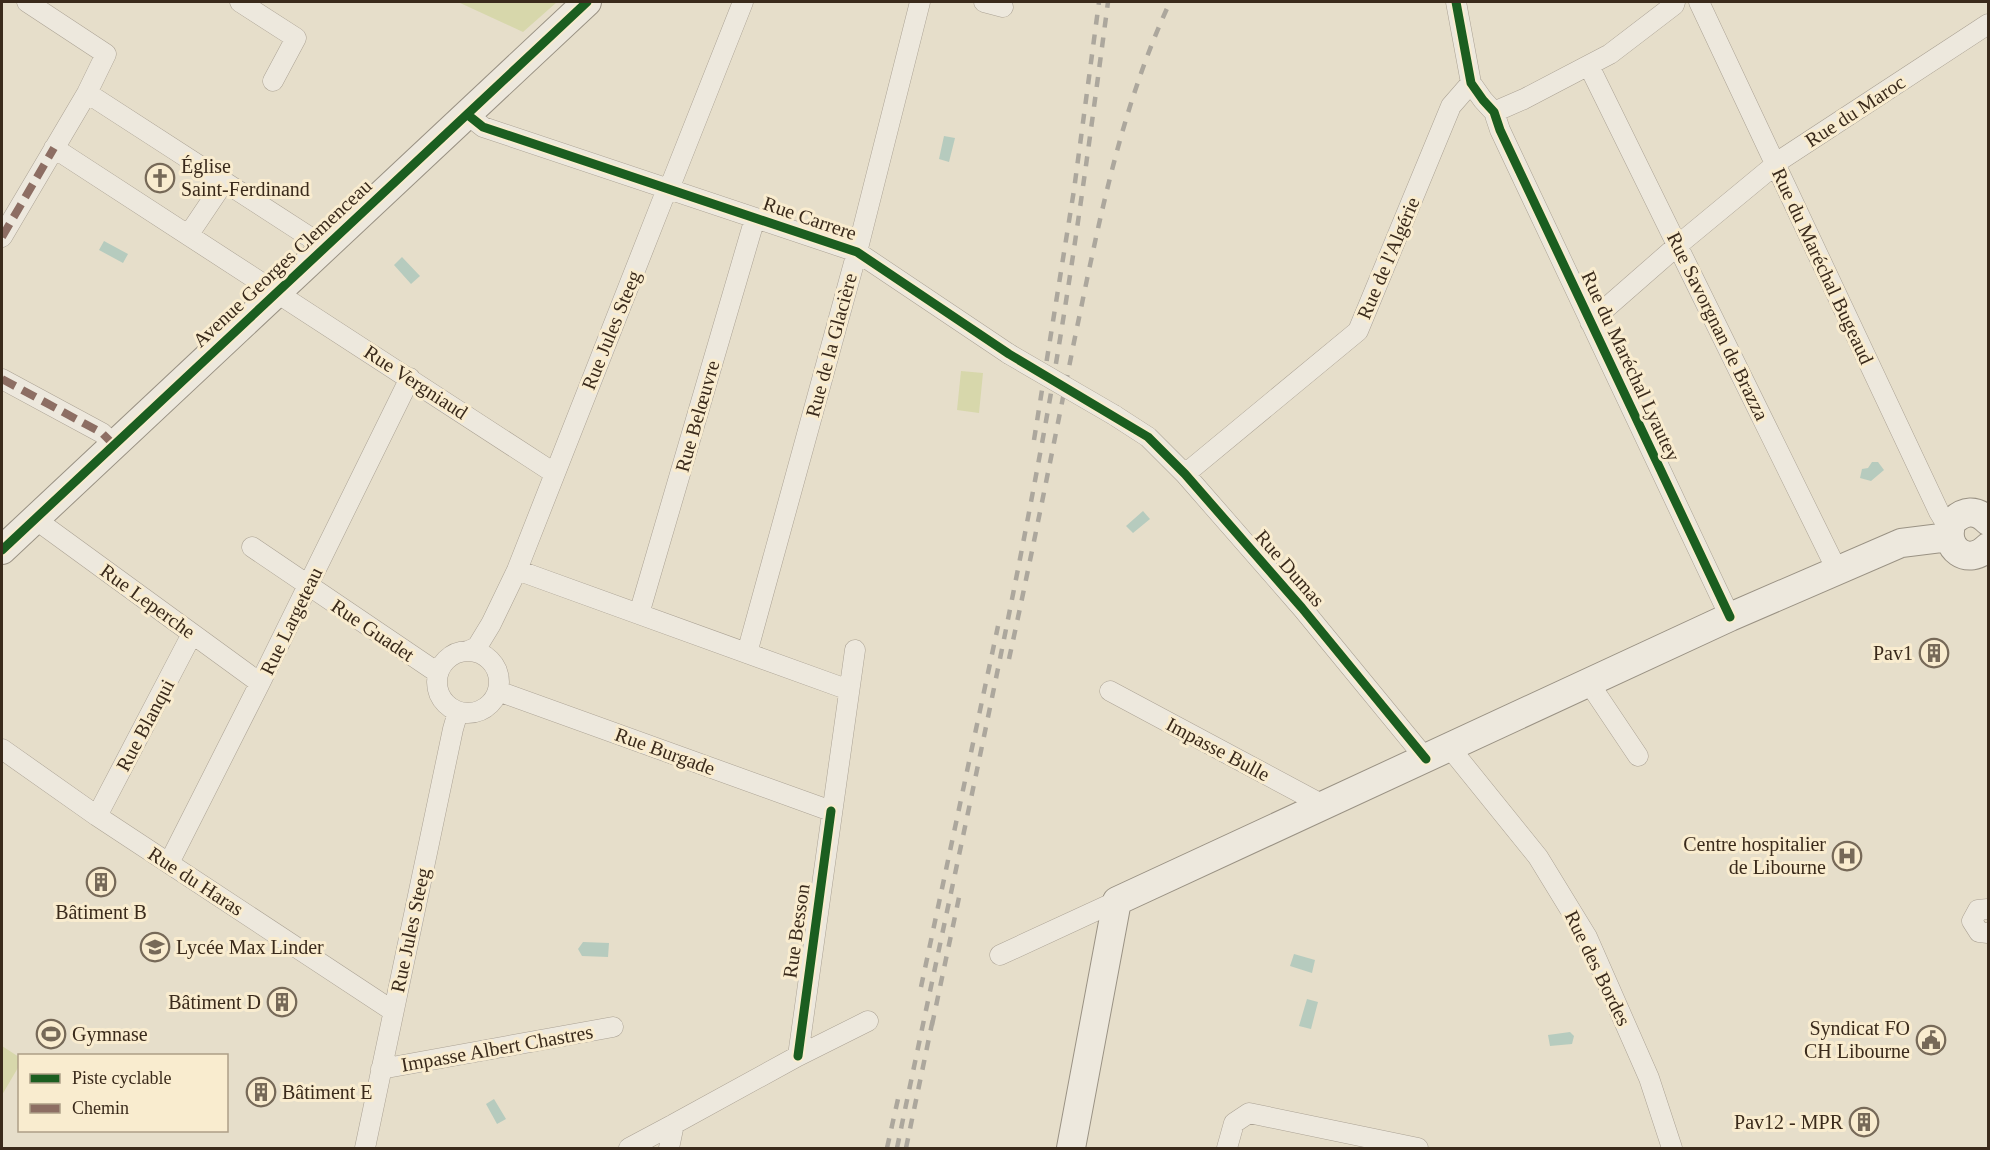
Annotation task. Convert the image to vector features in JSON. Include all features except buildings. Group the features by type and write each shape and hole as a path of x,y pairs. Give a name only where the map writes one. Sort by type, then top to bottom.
{"main road":[{"name":"Avenue Georges Clemenceau","path":"2,550 587,2"},
{"path":"1989,521 1977,513 1964,513 1952,522 1950,533 1952,544 1963,554 1978,555 1989,547"},
{"path":"1071,1149 1117,901 1730,617 1900,543 1950,533"}],"street":[{"path":"2,237 87,93 106,54 27,2"},
{"path":"240,2 296,38 273,81"},
{"name":"Rue Jules Steeg","path":"468,651 477,647 491,624 517,570 742,2"},
{"name":"Rue de la Glacière","path":"747,653 857,252 920,2"},
{"path":"984,2 1003,7"},
{"path":"1456,2 1471,83 1497,121 1524,99 1593,73 1610,54 1675,2"},
{"name":"Rue du Maréchal Bugeaud","path":"1699,2 1950,533"},
{"name":"Rue du Maroc","path":"1590,322 1775,164 1989,24"},
{"name":"Rue Savorgnan de Brazza","path":"1593,73 1832,560 1840,571"},
{"name":"Rue de l'Algérie","path":"1185,474 1358,331 1451,106 1471,83"},
{"path":"87,93 325,247"},
{"name":"Rue Carrere","path":"468,115 483,126 857,252 1009,354 1114,415"},
{"name":"Rue du Maréchal Lyautey","path":"1497,121 1730,617"},
{"name":"Rue Vergniaud","path":"54,148 554,473"},
{"path":"189,234 224,182"},
{"name":"Rue Belœuvre","path":"639,614 755,218"},
{"name":"Rue Largeteau","path":"169,863 410,378"},
{"path":"2,379 102,433 114,445"},
{"name":"Rue Dumas","path":"1114,415 1149,437 1185,474 1302,608 1438,753"},
{"name":"Rue Leperche","path":"35,519 260,683"},
{"name":"Rue Guadet","path":"252,547 438,673"},
{"path":"517,570 849,690"},
{"name":"Rue Blanqui","path":"97,816 192,634"},
{"name":"Rue Besson","path":"798,1056 855,650"},
{"path":"468,651 477,652 491,660 499,674 498,691 487,707 478,712 458,712 450,707 438,692 438,673 450,657 458,652 468,651"},
{"path":"1589,683 1638,756"},
{"name":"Rue Burgade","path":"498,691 831,811"},
{"name":"Impasse Bulle","path":"1110,691 1325,806"},
{"name":"Rue Jules Steeg","path":"365,1149 458,712"},
{"name":"Rue des Bordes","path":"1438,753 1538,857 1587,937 1649,1078 1672,1149"},
{"name":"Rue du Haras","path":"3,754 393,1011"},
{"path":"1000,955 1117,901"},
{"path":"1989,909 1978,910 1972,921 1979,932 1989,933"},
{"path":"629,1149 798,1056 868,1021"},
{"name":"Impasse Albert Chastres","path":"381,1069 613,1027"},
{"path":"1227,1149 1234,1122 1249,1113 1413,1148"},
{"path":"669,1149 674,1124"}],"green space":[{"path":"458,2 557,2 523,32"},
{"path":"961,371 983,373 979,413 957,410"},
{"path":"2,1046 18,1056 18,1068 2,1095"}],"shaded area":[{"path":"944,136 955,138 949,162 939,159"},
{"path":"104,241 128,254 123,263 99,250"},
{"path":"402,257 420,276 411,284 394,265"},
{"path":"1872,462 1878,462 1884,470 1871,481 1860,478 1862,469 1868,468"},
{"path":"1143,511 1150,519 1133,533 1126,526"},
{"path":"583,942 609,943 608,957 582,956 578,949"},
{"path":"1294,954 1315,960 1312,973 1290,966"},
{"path":"1307,999 1318,1002 1311,1029 1299,1026"},
{"path":"1570,1032 1574,1036 1572,1044 1550,1046 1548,1035"},
{"path":"494,1099 506,1119 497,1124 486,1104"}],"railway":[{"path":"1034,440 1074,190 1099,2"},
{"path":"897,1148 989,715 1040,454 1069,285 1108,2"},
{"path":"1009,659 1092,255 1112,169 1137,84 1170,2"},
{"path":"921,987 998,626"},
{"path":"932,1025 961,888"},
{"path":"906,1148 933,1019"},
{"path":"887,1148 898,1099"}],"marked path":[{"path":"2,237 54,148"},
{"path":"2,379 102,433 114,445"}],"cycle path":[{"path":"2,550 587,2"},
{"path":"1456,2 1471,83 1494,112 1500,130 1730,617"},
{"path":"468,115 483,127 857,252 1009,354 1148,437 1185,474 1302,608 1426,759"},
{"path":"798,1056 831,811"}],"place":[{"name":"Église Saint-Ferdinand","path":"160,178"},
{"name":"Pav1","path":"1934,653"},
{"name":"Centre hospitalier de Libourne","path":"1847,856"},
{"name":"Bâtiment B","path":"101,882"},
{"name":"Lycée Max Linder","path":"155,947"},
{"name":"Bâtiment D","path":"282,1002"},
{"name":"Gymnase","path":"51,1034"},
{"name":"Syndicat FO CH Libourne","path":"1931,1040"},
{"name":"Bâtiment E","path":"261,1092"},
{"name":"Pav12 - MPR","path":"1864,1122"}]}
